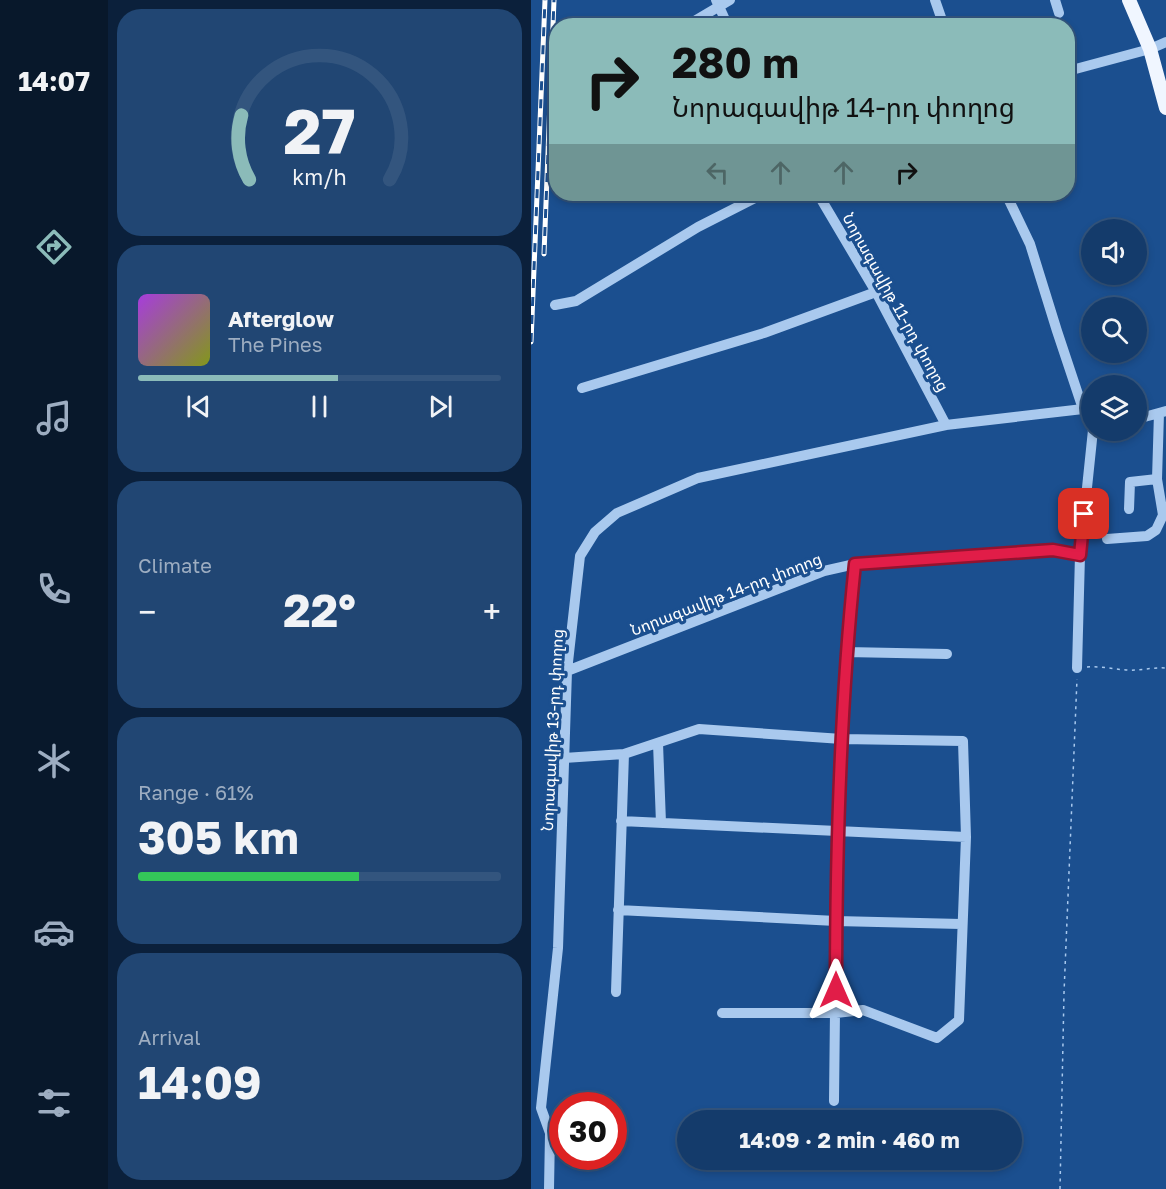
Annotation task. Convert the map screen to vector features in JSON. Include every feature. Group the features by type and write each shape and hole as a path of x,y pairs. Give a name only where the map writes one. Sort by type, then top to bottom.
{"main road":[{"path":"1129,0 1150,49 1166,108"}],"street":[{"path":"697,18 717,3 730,0"},
{"path":"935,0 941,18"},
{"path":"1055,0 1059,14"},
{"path":"717,3 724,18"},
{"path":"1075,69 1150,49 1166,42"},
{"path":"555,305 576,301 699,227 749,201"},
{"name":"Նորագավիթ 11-րդ փողոց","path":"822,201 876,292 946,425"},
{"path":"1009,201 1030,244 1081,403"},
{"path":"582,388 764,333 876,292"},
{"name":"Նորագավիթ 13-րդ փողոց","path":"549,1189 550,1133 541,1108 558,948 567,671 580,556 595,532 617,513 698,478 946,425 1081,409"},
{"path":"1107,539 1147,536 1156,530 1163,515 1157,479 1163,412 1147,416"},
{"path":"1077,668 1080,555 1092,441"},
{"path":"1129,509 1130,482 1157,479"},
{"name":"Նորագավիթ 14-րդ փողոց","path":"567,671 824,571 855,564 1053,550 1080,555"},
{"path":"834,1101 836,921 842,739 846,652 855,564"},
{"path":"846,652 947,654"},
{"path":"564,758 624,754 699,729 842,739 963,741 966,837 959,1020 937,1038 863,1010 836,1013 722,1013"},
{"path":"658,743 661,823"},
{"path":"616,992 624,754"},
{"path":"621,821 966,837"},
{"path":"618,910 836,921 961,924"}],"path":[{"path":"1060,1189 1064,993 1077,668 1098,666 1128,670 1166,668"}],"railway":[{"path":"531,342 545,0"},
{"path":"553,18 554,0"},
{"path":"544,254 549,127"}],"route":[{"path":"836,990 836,921 846,652 855,564 1053,550 1080,555 1084,514"}]}
